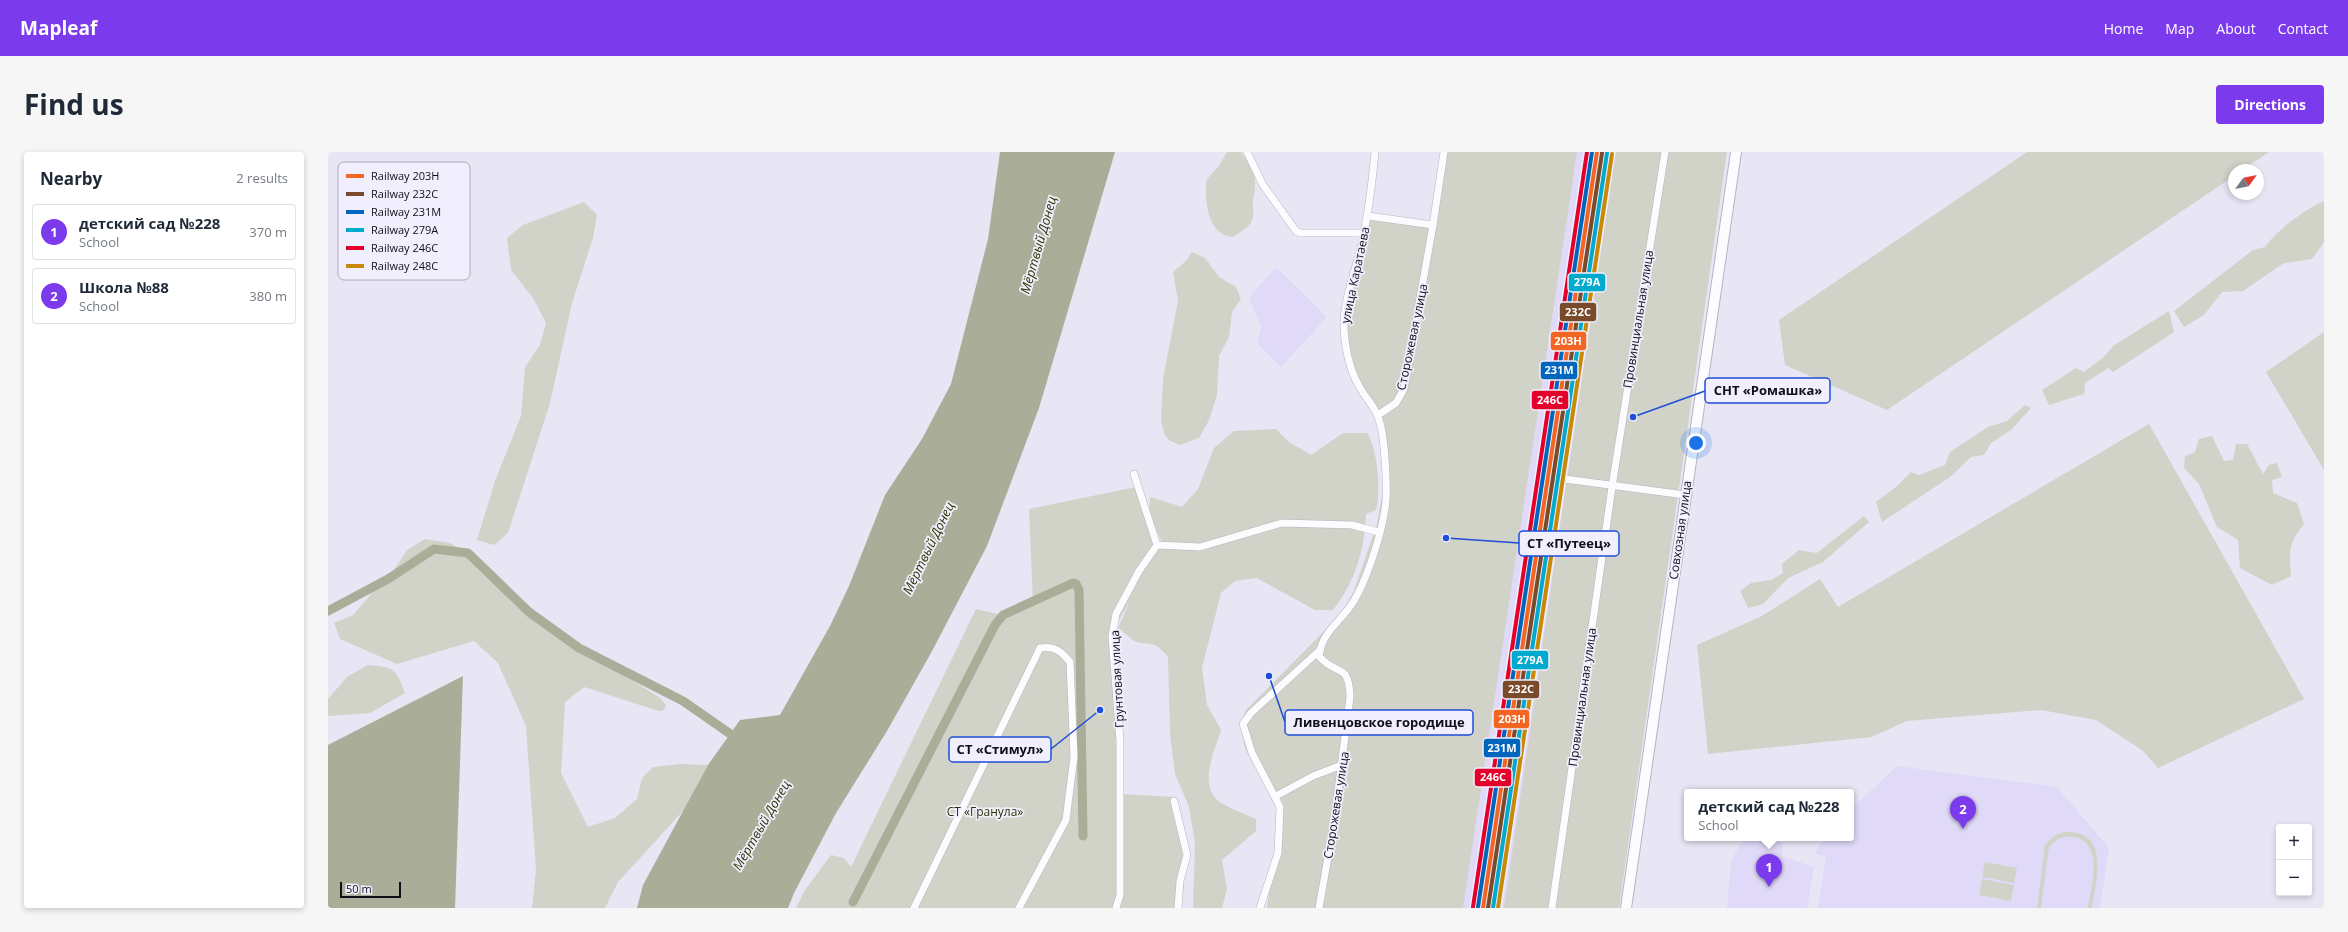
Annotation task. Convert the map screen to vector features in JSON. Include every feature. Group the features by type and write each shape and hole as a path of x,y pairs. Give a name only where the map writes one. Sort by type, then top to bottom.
{"street":[{"path":"1247,152 1263,185 1296,230 1300,233 1364,233"},
{"name":"улица Каратаева","path":"1375,152 1368,216 1344,327 1348,361 1358,386 1378,415"},
{"name":"Сторожевая улица","path":"1378,415 1396,403 1404,389 1434,225 1444,152"},
{"name":"Провинциальная улица","path":"1552,908 1612,487 1665,152"},
{"name":"Совхозная улица","path":"1626,908 1736,152"},
{"path":"1368,216 1434,225"},
{"path":"1260,908 1278,853 1280,806 1252,753 1243,724 1251,713 1320,650 1323,639 1349,608 1360,589 1379,532 1385,510 1387,492 1383,429 1378,415"},
{"path":"1134,474 1157,545 1200,547 1282,523 1352,525 1379,532"},
{"path":"1557,478 1612,487 1685,495"},
{"name":"Грунтовая улица","path":"1116,908 1120,895 1120,741 1112,636 1116,614 1139,571 1157,545"},
{"path":"914,908 1040,648 1051,646 1062,652 1070,662 1074,757 1066,820 1019,908"},
{"name":"Сторожевая улица","path":"1319,908 1334,823 1350,697 1349,678 1342,671 1323,660 1319,656 1320,650"},
{"path":"1276,796 1312,776 1342,765"},
{"path":"1174,801 1187,855 1181,876 1178,908"}],"shaded area":[{"path":"1575,152 1622,152 1509,908 1461,908"},
{"path":"1276,267 1327,317 1281,367 1257,343 1261,327 1249,298"},
{"path":"1897,766 2057,787 2109,848 2100,908 1818,908 1826,857 1816,854 1818,847 1823,841 1854,841 1854,806"},
{"path":"1742,841 1775,841 1783,843 1782,856 1814,867 1807,908 1727,908 1731,861"}],"green space":[{"path":"1227,152 1241,152 1252,170 1255,180 1252,220 1245,228 1233,237 1224,235 1213,223 1209,215 1206,196 1207,179 1218,167"},
{"path":"1445,152 1577,152 1463,908 1267,908 1280,813 1245,748 1240,724 1246,710 1339,616 1353,593 1377,524 1387,468 1383,427 1343,346 1366,217 1435,225"},
{"path":"1615,152 1727,152 1619,908 1504,908"},
{"path":"2027,152 2269,152 2251,164 2228,164 2228,180 1887,410 1785,365 1779,320"},
{"path":"2324,201 2324,242 2312,259 2284,263 2243,291 2222,292 2204,315 2184,327 2174,311 2253,250 2265,247 2276,234 2300,215"},
{"path":"584,202 597,215 593,238 572,303 550,403 508,533 494,545 477,540 495,481 521,416 525,367 540,345 546,323 533,298 511,270 507,238 523,225"},
{"path":"1192,252 1205,258 1219,277 1236,287 1241,299 1232,312 1229,337 1219,356 1217,395 1209,420 1199,438 1180,445 1170,441 1165,435 1161,421 1163,378 1178,301 1173,272 1186,261"},
{"path":"2169,311 2174,332 2113,372 2108,368 2085,383 2084,394 2049,405 2042,390 2076,368 2084,372 2104,357 2113,346"},
{"path":"2324,332 2324,470 2266,372"},
{"path":"2025,405 2031,408 2011,430 1991,443 1984,455 1971,457 1950,477 1882,522 1876,502 1896,487 1911,472 1919,475 1945,465 1950,452 1988,427 2007,421"},
{"path":"2149,424 2304,699 2158,768 2142,750 2096,720 2041,710 1907,721 1871,737 1708,754 1697,645 1762,616 1820,579 1838,607"},
{"name":"СТ «Гранула»","path":"1276,429 1289,442 1311,455 1343,433 1367,433 1374,450 1378,471 1378,502 1376,510 1366,514 1364,540 1353,577 1333,610 1315,610 1257,578 1235,581 1221,593 1202,668 1207,705 1221,730 1212,756 1209,784 1212,793 1217,800 1256,819 1256,831 1222,860 1227,889 1222,908 1193,908 1195,843 1189,807 1175,774 1170,734 1168,657 1158,647 1133,640 1118,628 1130,601 1116,625 1122,794 1175,797 1186,852 1182,908 796,908 805,890 831,855 844,858 851,867 976,609 1007,616 1033,604 1029,509 1136,487 1156,554 1161,540 1149,514 1150,497 1182,507 1198,489 1214,448 1234,431"},
{"path":"2212,436 2224,461 2233,460 2236,444 2247,444 2263,474 2269,465 2277,463 2282,477 2272,480 2273,493 2297,503 2304,524 2292,543 2290,554 2291,576 2272,585 2240,568 2238,540 2217,527 2199,484 2184,468 2185,456 2195,452 2199,439"},
{"path":"1864,516 1869,522 1823,562 1788,578 1763,604 1748,608 1740,591 1751,583 1771,580 1783,573 1782,564 1799,550 1817,553"},
{"path":"425,539 450,543 468,553 529,612 564,637 660,698 666,705 664,710 659,711 584,687 565,702 561,773 588,827 615,818 637,799 642,778 653,767 681,764 708,765 684,810 618,882 605,908 532,908 536,870 526,726 498,663 474,641 397,664 340,639 334,623 353,615 384,579 388,579 407,550"},
{"path":"368,665 389,668 393,671 399,679 405,693 370,713 328,716 328,699 347,677"},
{"path":"2065,832 2080,834 2089,839 2095,848 2097,871 2092,908 2088,908 2094,867 2090,848 2084,841 2074,837 2067,837 2060,838 2049,847 2041,908 2037,908 2045,845 2054,836"},
{"path":"1985,862 2017,868 2014,883 1982,877"},
{"path":"1982,879 2014,885 2011,901 1979,895"}],"water":[{"name":"Мёртвый Донец","path":"1000,152 1115,152 1039,408 987,546 931,653 887,731 836,813 794,893 788,908 637,908 643,885 708,765 740,720 780,715 830,626 849,586 885,495 922,439 951,384 988,239"},
{"path":"463,676 455,908 328,908 328,745"}],"waterway":[{"path":"328,611 388,579 434,549 468,553 529,612 579,648 683,701 739,740"},
{"path":"853,902 995,625 1003,615 1073,583 1076,584 1079,590 1083,836"}],"rail line":[{"name":"246С","path":"1473,907 1587,152"},
{"name":"231М","path":"1478,907 1592,152"},
{"name":"203Н","path":"1483,908 1597,152"},
{"name":"232C","path":"1488,908 1602,153"},
{"name":"279А","path":"1493,908 1607,153"},
{"name":"248С","path":"1498,908 1612,154"}],"place":[{"name":"СНТ «Ромашка»","path":"1633,417"},
{"name":"СТ «Путеец»","path":"1446,538"},
{"name":"Ливенцовское городище","path":"1269,676"},
{"name":"СТ «Стимул»","path":"1100,710"},
{"name":"Школа №88","path":"1963,829"},
{"name":"детский сад №228","path":"1769,887"}]}
